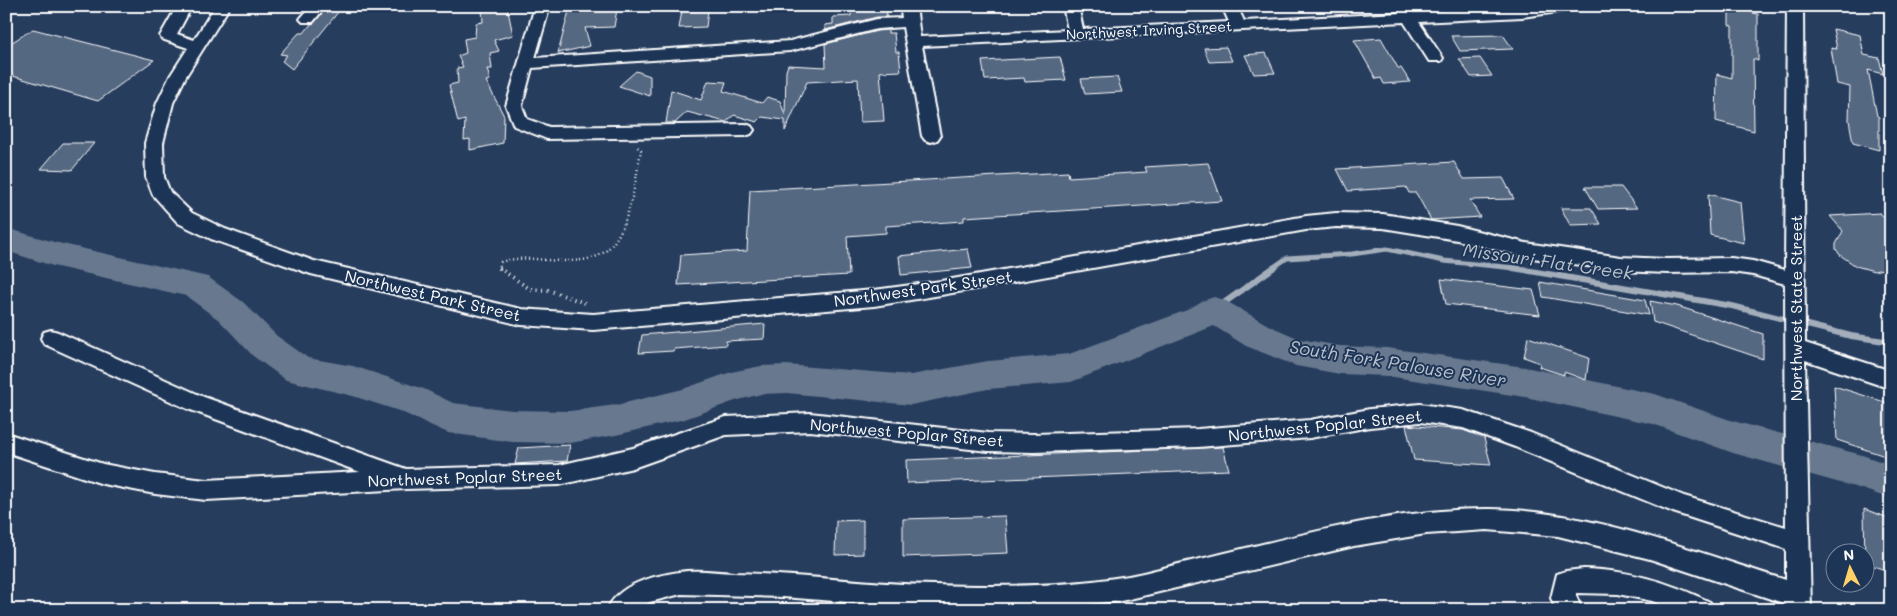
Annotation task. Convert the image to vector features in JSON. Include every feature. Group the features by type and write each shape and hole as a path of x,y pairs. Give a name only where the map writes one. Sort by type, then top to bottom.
{"street":[{"path":"185,6 168,36 197,46"},
{"name":"Northwest Park Street","path":"223,6 178,76 165,103 154,143 155,177 162,195 186,218 218,234 311,267 521,317 593,322 874,298 941,288 1298,224 1336,220 1384,222 1457,234 1526,250 1621,264 1668,266 1731,265 1753,268 1794,280"},
{"path":"308,19 319,6"},
{"path":"543,6 524,64 514,106 520,122 547,132 745,130"},
{"path":"1070,6 1077,34"},
{"path":"1229,6 1238,25"},
{"name":"Northwest Irving Street","path":"912,42 1238,25 1404,12 1522,12 1565,6"},
{"name":"Northwest State Street","path":"1795,6 1795,486 1799,603"},
{"path":"1404,12 1435,58"},
{"path":"524,64 790,46 909,14 912,42 923,85 932,136"},
{"path":"51,338 196,403 406,478"},
{"path":"1796,342 1891,380"},
{"name":"Northwest Poplar Street","path":"6,442 53,459 104,474 155,484 206,490 406,478 559,475 632,458 726,426 810,422 988,442 1034,443 1198,438 1292,431 1370,418 1420,413 1463,419 1523,440 1680,505 1798,542"},
{"path":"619,610 627,601 646,591 682,583 783,585 929,597 1021,598 1121,589 1354,535 1426,523 1487,519 1558,525 1650,548 1799,603"},
{"path":"1570,610 1563,598 1566,582 1591,579 1623,582 1687,603 1700,610"},
{"path":"882,610 929,597"}],"path":[{"path":"593,305 548,290 530,289 499,268 501,262 510,258 527,257 564,261 592,258 609,248 623,226 641,150 620,132"}],"building":[{"path":"328,6 343,6 292,69 282,61 287,55 280,54 299,33 304,33 314,23"},
{"path":"507,6 513,35 494,40 499,51 490,53 492,69 487,69 490,80 486,81 504,116 503,143 470,150 470,139 464,140 465,120 458,122 449,85 458,83 457,68 463,67 458,56 466,53 464,39 475,37 476,23 483,22 482,9"},
{"path":"851,6 886,6 887,17 877,17 825,30 825,25 833,24 833,17 851,16"},
{"path":"1729,8 1758,14 1758,61 1753,59 1754,131 1716,121 1717,74 1732,78 1732,26 1729,25"},
{"path":"617,9 614,27 585,28 590,46 558,53 569,11"},
{"path":"708,10 706,27 679,28 682,11"},
{"path":"33,29 154,60 98,101 6,74 6,46"},
{"path":"1833,29 1860,35 1864,55 1879,58 1883,74 1868,70 1877,116 1879,117 1879,150 1853,143 1849,120 1850,87 1837,84 1831,48 1837,49"},
{"path":"888,30 888,33 894,33 901,71 880,72 884,121 860,122 858,79 807,82 785,131 785,120 762,117 757,122 734,115 726,122 687,112 675,123 666,123 671,90 701,100 708,81 726,82 723,91 762,103 767,97 780,101 785,115 786,71 788,65 826,67 825,44"},
{"path":"1503,35 1513,49 1460,51 1451,36"},
{"path":"1381,38 1398,68 1401,68 1410,82 1384,84 1381,78 1376,79 1354,40"},
{"path":"1226,47 1232,61 1209,62 1204,48"},
{"path":"1266,53 1275,73 1254,74 1245,55"},
{"path":"1060,57 1066,80 1025,82 1024,78 985,80 982,61"},
{"path":"1480,58 1492,76 1471,77 1459,59"},
{"path":"636,71 650,76 650,96 619,86"},
{"path":"1117,77 1122,92 1085,94 1081,79"},
{"path":"63,143 94,143 72,170 41,169"},
{"path":"1454,162 1464,179 1503,178 1514,199 1470,200 1480,217 1431,220 1416,193 1409,193 1406,187 1348,191 1337,169"},
{"path":"1208,163 1222,201 964,217 964,221 886,226 886,233 847,236 849,275 678,285 681,255 747,251 750,190 1068,172 1069,177 1147,172 1145,167"},
{"path":"1585,187 1621,187 1637,208 1598,209"},
{"path":"1708,194 1740,202 1744,243 1710,235"},
{"path":"1561,208 1591,208 1601,224 1570,225"},
{"path":"1880,213 1891,225 1891,267 1874,271 1856,266 1840,255 1836,249 1836,244 1843,231 1830,216"},
{"path":"968,249 972,268 901,275 899,256"},
{"path":"1441,279 1533,290 1540,315 1446,304"},
{"path":"1540,282 1645,300 1649,315 1543,297"},
{"path":"1650,301 1677,306 1763,334 1763,359 1653,322"},
{"path":"765,324 764,339 726,341 726,345 639,353 642,335"},
{"path":"1528,337 1589,358 1586,380 1564,372 1564,375 1539,367 1540,363 1524,357"},
{"path":"1834,386 1891,404 1891,458 1837,440"},
{"path":"1406,425 1463,430 1484,438 1491,465 1414,460"},
{"path":"570,445 567,461 515,464 519,448"},
{"path":"1223,447 1229,470 907,483 906,460"},
{"path":"1864,509 1891,519 1891,572 1874,566 1874,544 1865,544"},
{"path":"1005,516 1008,553 903,557 903,519"},
{"path":"863,520 863,554 835,555 836,521"}],"waterway":[{"name":"South Fork Palouse River","path":"6,239 53,254 196,286 231,311 265,346 299,370 353,381 411,400 448,418 512,426 570,427 616,420 685,404 731,387 761,380 787,379 911,390 988,375 1071,368 1199,319 1214,310 1258,336 1296,352 1340,360 1387,362 1525,382 1655,409 1733,437 1862,472 1891,482"},
{"name":"Missouri Flat Creek","path":"1271,269 1287,258 1352,254 1387,249 1444,261 1525,269"},
{"name":"Missouri Flat Creek","path":"1214,310 1273,268"},
{"name":"Missouri Flat Creek","path":"1513,268 1732,306 1851,336 1891,342"}]}
